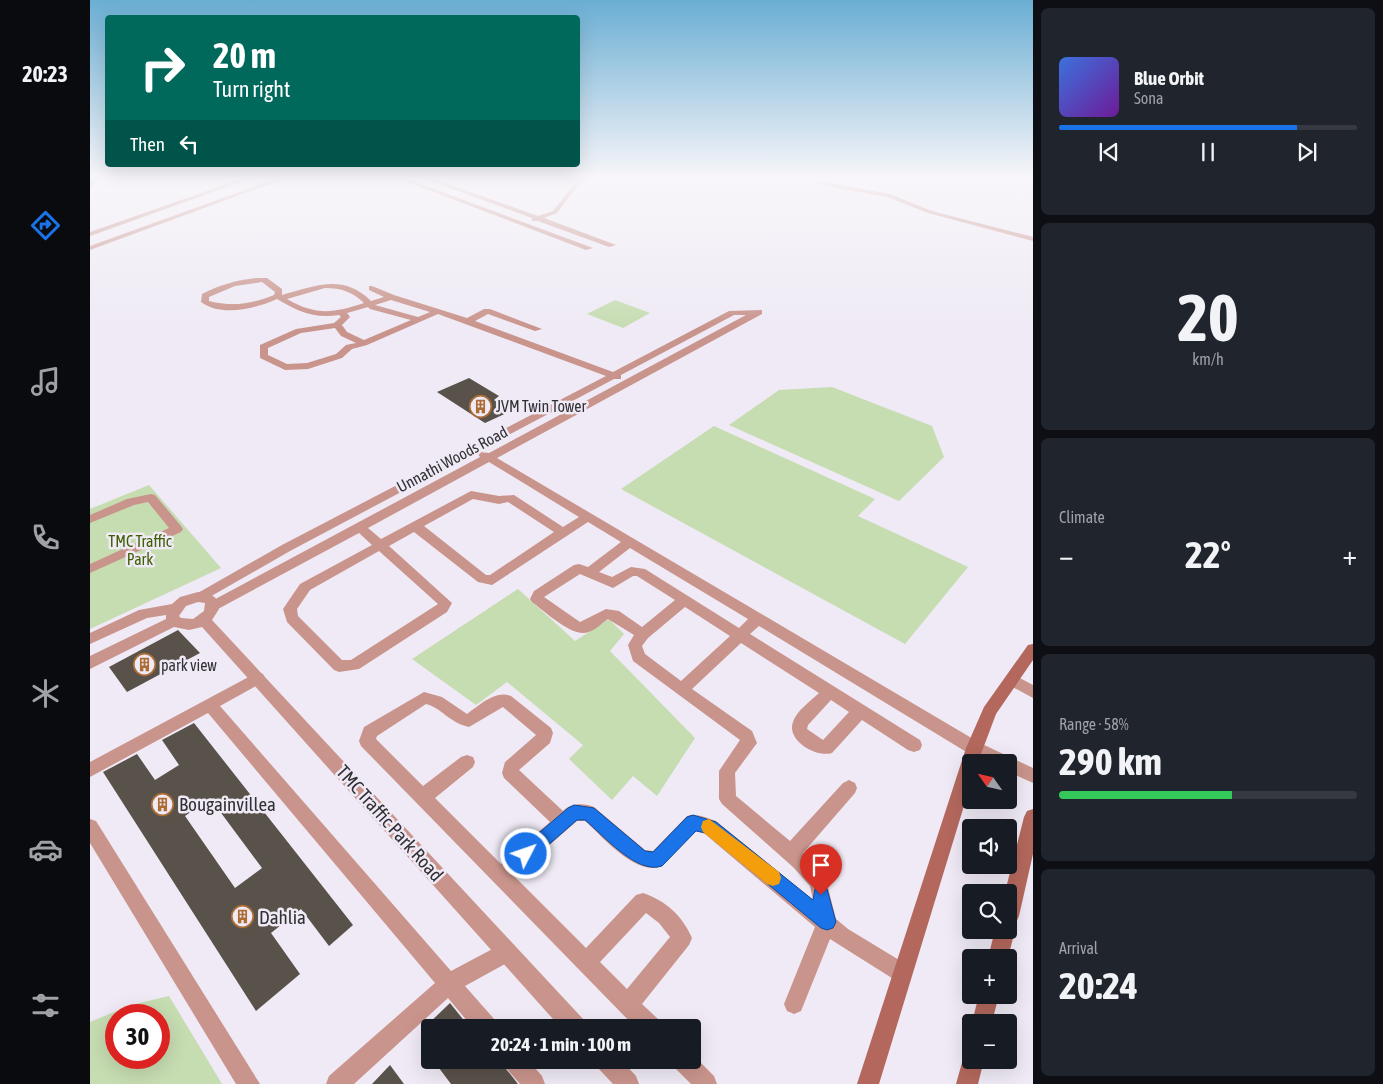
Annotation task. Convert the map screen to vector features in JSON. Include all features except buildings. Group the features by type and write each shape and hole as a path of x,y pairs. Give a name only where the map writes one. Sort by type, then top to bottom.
{"main road":[{"path":"868,1084 974,748 989,711 1033,649"},
{"path":"1017,884 1033,817"},
{"path":"967,1084 971,1069"}],"street":[{"path":"90,234 108,228"},
{"path":"90,248 146,228"},
{"path":"534,228 589,248"},
{"path":"564,228 612,245"},
{"path":"989,228 1033,239"},
{"path":"391,297 369,304 340,312 315,314 297,308 279,297 278,291 264,280 245,281 217,289 205,296 205,302 232,309 241,309 279,297 325,286 342,286 361,295 369,304 420,320"},
{"path":"372,288 391,297 468,320 612,376 633,380"},
{"path":"468,320 487,311 538,329"},
{"path":"340,312 346,317 336,325 323,326 280,337 263,347 263,356 285,367 308,366 339,356 349,347 364,343 438,312"},
{"name":"Unnathi Woods Road","path":"732,312 759,312 360,527 190,625 178,624 175,615 185,600 201,597 286,548 612,376 732,312"},
{"path":"336,325 344,334 364,343"},
{"path":"475,449 974,748 987,754"},
{"path":"360,527 380,546 444,603 442,609 354,666 339,666 292,618 290,609 305,587 380,546 471,494 499,500 510,498 563,532"},
{"path":"90,519 131,502 151,498 178,529 90,569"},
{"path":"415,526 484,579 492,580 588,516"},
{"path":"590,572 630,542"},
{"path":"643,634 614,615 606,614 584,628 577,627 537,599 538,594 579,568 590,572 605,582 613,583 631,571 640,572 914,745"},
{"name":"TMC Traffic Park Road","path":"201,597 209,599 208,613 258,678 568,1019"},
{"path":"684,600 643,634 635,644 638,657 746,736 749,743 727,771 728,799 790,854 818,882 827,922 794,1004"},
{"path":"90,640 144,614 175,615"},
{"path":"90,663 175,615"},
{"path":"682,689 758,618"},
{"path":"90,770 258,678"},
{"path":"1012,680 1033,692"},
{"path":"829,692 800,723 799,732 817,746 826,748 860,711"},
{"path":"562,822 510,773 511,767 544,738 545,733 506,700 498,700 469,721 460,720 434,698 424,698 370,732 367,741 642,1019"},
{"path":"210,705 480,1019"},
{"path":"423,797 467,762"},
{"path":"1018,768 1033,776"},
{"path":"790,854 849,788"},
{"path":"501,876 574,813 588,813 641,858 656,860 693,822 710,827 827,922 841,936 902,973"},
{"path":"90,827 249,1084"},
{"path":"587,962 643,902 651,904 680,932 682,938 628,1004"},
{"path":"337,1084 450,983 507,952"},
{"path":"522,1069 534,1084"},
{"path":"614,1069 628,1084"},
{"path":"692,1069 706,1084"}],"green space":[{"path":"615,300 650,313 623,328 587,314"},
{"path":"832,387 932,426 944,457 899,501 729,425 779,390"},
{"path":"714,426 875,499 858,516 968,567 905,644 621,489"},
{"name":"TMC Traffic Park","path":"149,485 221,568 90,629 90,509"},
{"path":"518,589 575,641 609,619 624,634 610,651 695,738 657,796 633,776 612,800 569,759 583,745 507,682 476,705 412,659"},
{"path":"169,996 222,1084 90,1084 90,1022 105,1016 105,1069 170,1069 170,1004 135,1004"}],"slow traffic":[{"path":"709,827 773,878"}],"place":[{"name":"JVM Twin Tower","path":"480,406"},
{"name":"park view","path":"145,665"},
{"name":"Bougainvillea","path":"163,804"},
{"name":"Dahlia","path":"243,917"}],"route":[{"path":"526,854 574,813 588,813 641,858 656,860 693,822 710,827 827,922 821,895"}]}
